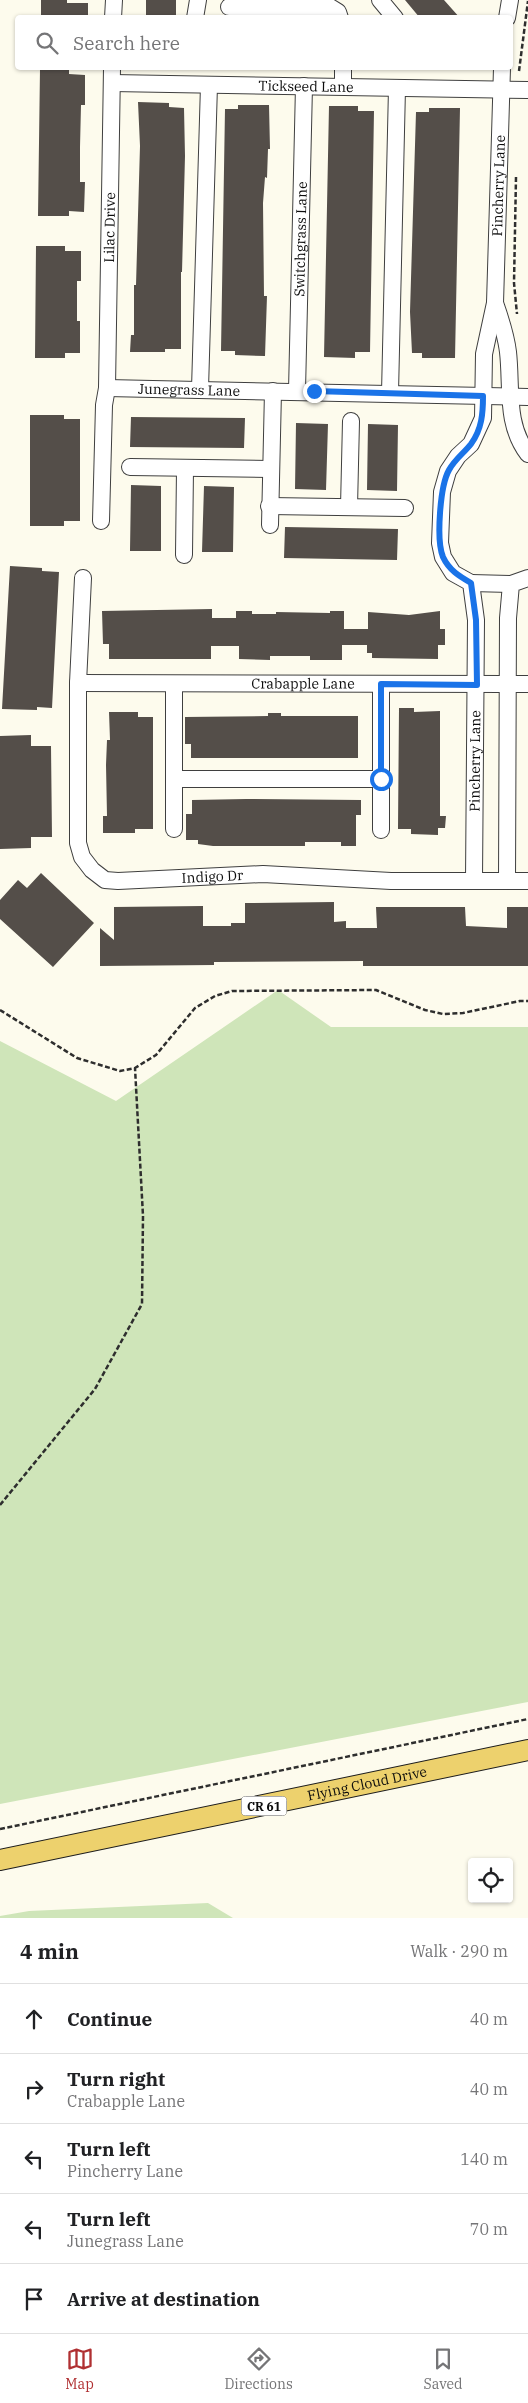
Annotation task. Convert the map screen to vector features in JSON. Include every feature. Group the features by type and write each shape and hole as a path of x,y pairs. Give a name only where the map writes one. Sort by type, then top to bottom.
{"main road":[{"name":"Flying Cloud Drive","path":"0,1860 528,1750"}],"street":[{"path":"113,15 114,0"},
{"path":"196,15 198,0"},
{"path":"380,0 392,15"},
{"path":"508,15 510,0"},
{"path":"229,7 330,7 338,12 339,15"},
{"path":"343,70 343,86"},
{"name":"Pincherry Lane","path":"474,880 476,620 471,583 453,573 443,557 440,543 442,492 448,471 458,456 471,444 483,418 484,354 495,303 502,70"},
{"name":"Tickseed Lane","path":"112,75 209,85 523,90"},
{"name":"Lilac Drive","path":"101,521 104,405 107,388 112,75"},
{"path":"200,389 209,85"},
{"name":"Switchgrass Lane","path":"297,391 304,86"},
{"path":"390,393 397,88"},
{"name":"Pincherry Lane","path":"495,303 504,327 508,354 509,397 512,420 522,447 528,454"},
{"name":"Junegrass Lane","path":"107,388 528,397"},
{"path":"270,525 273,391"},
{"path":"349,507 351,420"},
{"path":"130,468 270,469"},
{"path":"184,555 185,469"},
{"path":"269,506 405,508"},
{"name":"Indigo Dr","path":"83,578 78,683 78,843 82,857 92,870 105,880 169,880 263,874 391,881 528,881"},
{"path":"471,583 511,584 528,578"},
{"path":"507,881 507,684 511,584"},
{"name":"Crabapple Lane","path":"78,683 528,684"},
{"path":"174,684 174,829"},
{"path":"381,684 381,830"},
{"path":"174,779 381,779"}],"path":[{"path":"523,90 522,37 528,1"},
{"path":"516,176 514,282 517,319"},
{"path":"0,1010 77,1058 120,1071 135,1068 156,1055 195,1008 215,996 232,991 376,990 425,1010 443,1014 463,1013 528,1001"},
{"path":"0,1505 95,1389 142,1304 143,1216 135,1068"},
{"path":"0,1829 528,1719"}],"green space":[{"path":"278,990 331,1027 528,1027 528,1702 0,1804 0,1041 116,1101"},
{"path":"208,1903 233,1918 0,1918 0,1916 29,1911"}],"building":[{"path":"41,0 67,0 67,3 88,3 88,15 41,15"},
{"path":"146,0 176,0 176,15 146,15"},
{"path":"405,0 444,0 457,15 418,15"},
{"path":"40,70 69,70 69,74 85,75 85,105 81,105 80,147 80,182 85,182 84,212 69,211 69,216 38,216"},
{"path":"138,102 169,103 169,107 184,108 185,156 181,272 181,349 165,349 165,352 130,352 131,335 134,335 134,285 136,285 140,146"},
{"path":"238,105 269,105 270,149 268,149 267,178 265,177 263,203 264,296 267,296 265,356 235,355 235,351 221,351 225,109 238,109"},
{"path":"329,106 358,106 358,111 374,111 370,352 355,352 355,358 324,357"},
{"path":"429,108 460,108 455,358 422,358 422,353 412,353 410,312 416,112 429,112"},
{"path":"36,246 65,246 65,251 81,251 81,281 77,281 77,321 80,321 80,353 65,353 65,358 35,358"},
{"path":"30,415 64,415 64,419 80,419 80,521 64,521 64,526 30,526"},
{"path":"131,417 245,418 244,448 130,447"},
{"path":"296,423 328,424 326,490 295,489"},
{"path":"368,424 398,425 397,491 367,490"},
{"path":"131,485 161,486 161,551 130,551"},
{"path":"204,486 234,487 233,552 202,552"},
{"path":"285,527 398,529 397,560 284,558"},
{"path":"10,566 42,568 42,571 59,572 52,708 37,707 37,710 2,709"},
{"path":"212,609 212,618 236,618 236,611 252,611 252,614 276,614 276,612 330,613 330,611 344,611 344,629 368,629 368,612 409,615 440,611 440,629 445,629 445,645 438,645 438,659 372,658 372,653 367,653 367,645 342,645 342,660 310,660 310,656 270,656 270,660 239,659 239,646 211,646 211,659 109,659 109,644 103,644 102,611"},
{"path":"399,708 414,708 414,712 440,711 440,816 446,816 445,828 438,828 438,835 411,834 411,829 398,829"},
{"path":"109,712 138,712 138,717 153,717 153,829 135,829 135,833 103,833 103,816 107,816 106,765 107,740 110,740"},
{"path":"268,713 281,713 281,716 358,716 358,758 191,758 191,744 185,744 185,717 268,716"},
{"path":"31,735 31,746 51,746 52,837 31,837 31,848 0,849 0,736"},
{"path":"192,800 361,800 361,815 356,815 356,846 341,846 341,842 305,842 305,846 213,846 198,844 198,840 186,840 186,814 192,814"},
{"path":"41,873 94,923 53,967 0,919 0,900 18,880 27,888"},
{"path":"334,902 334,922 346,921 346,928 377,928 376,907 465,907 466,926 507,928 507,907 528,907 528,966 363,966 363,961 214,962 214,965 100,966 100,928 114,940 114,907 203,906 203,926 231,926 231,923 245,923 245,903"}],"route":[{"path":"314,391 483,396 483,418 471,444 458,456 448,471 442,492 440,543 443,557 453,573 471,583 476,620 477,685 381,684 381,779"}]}
